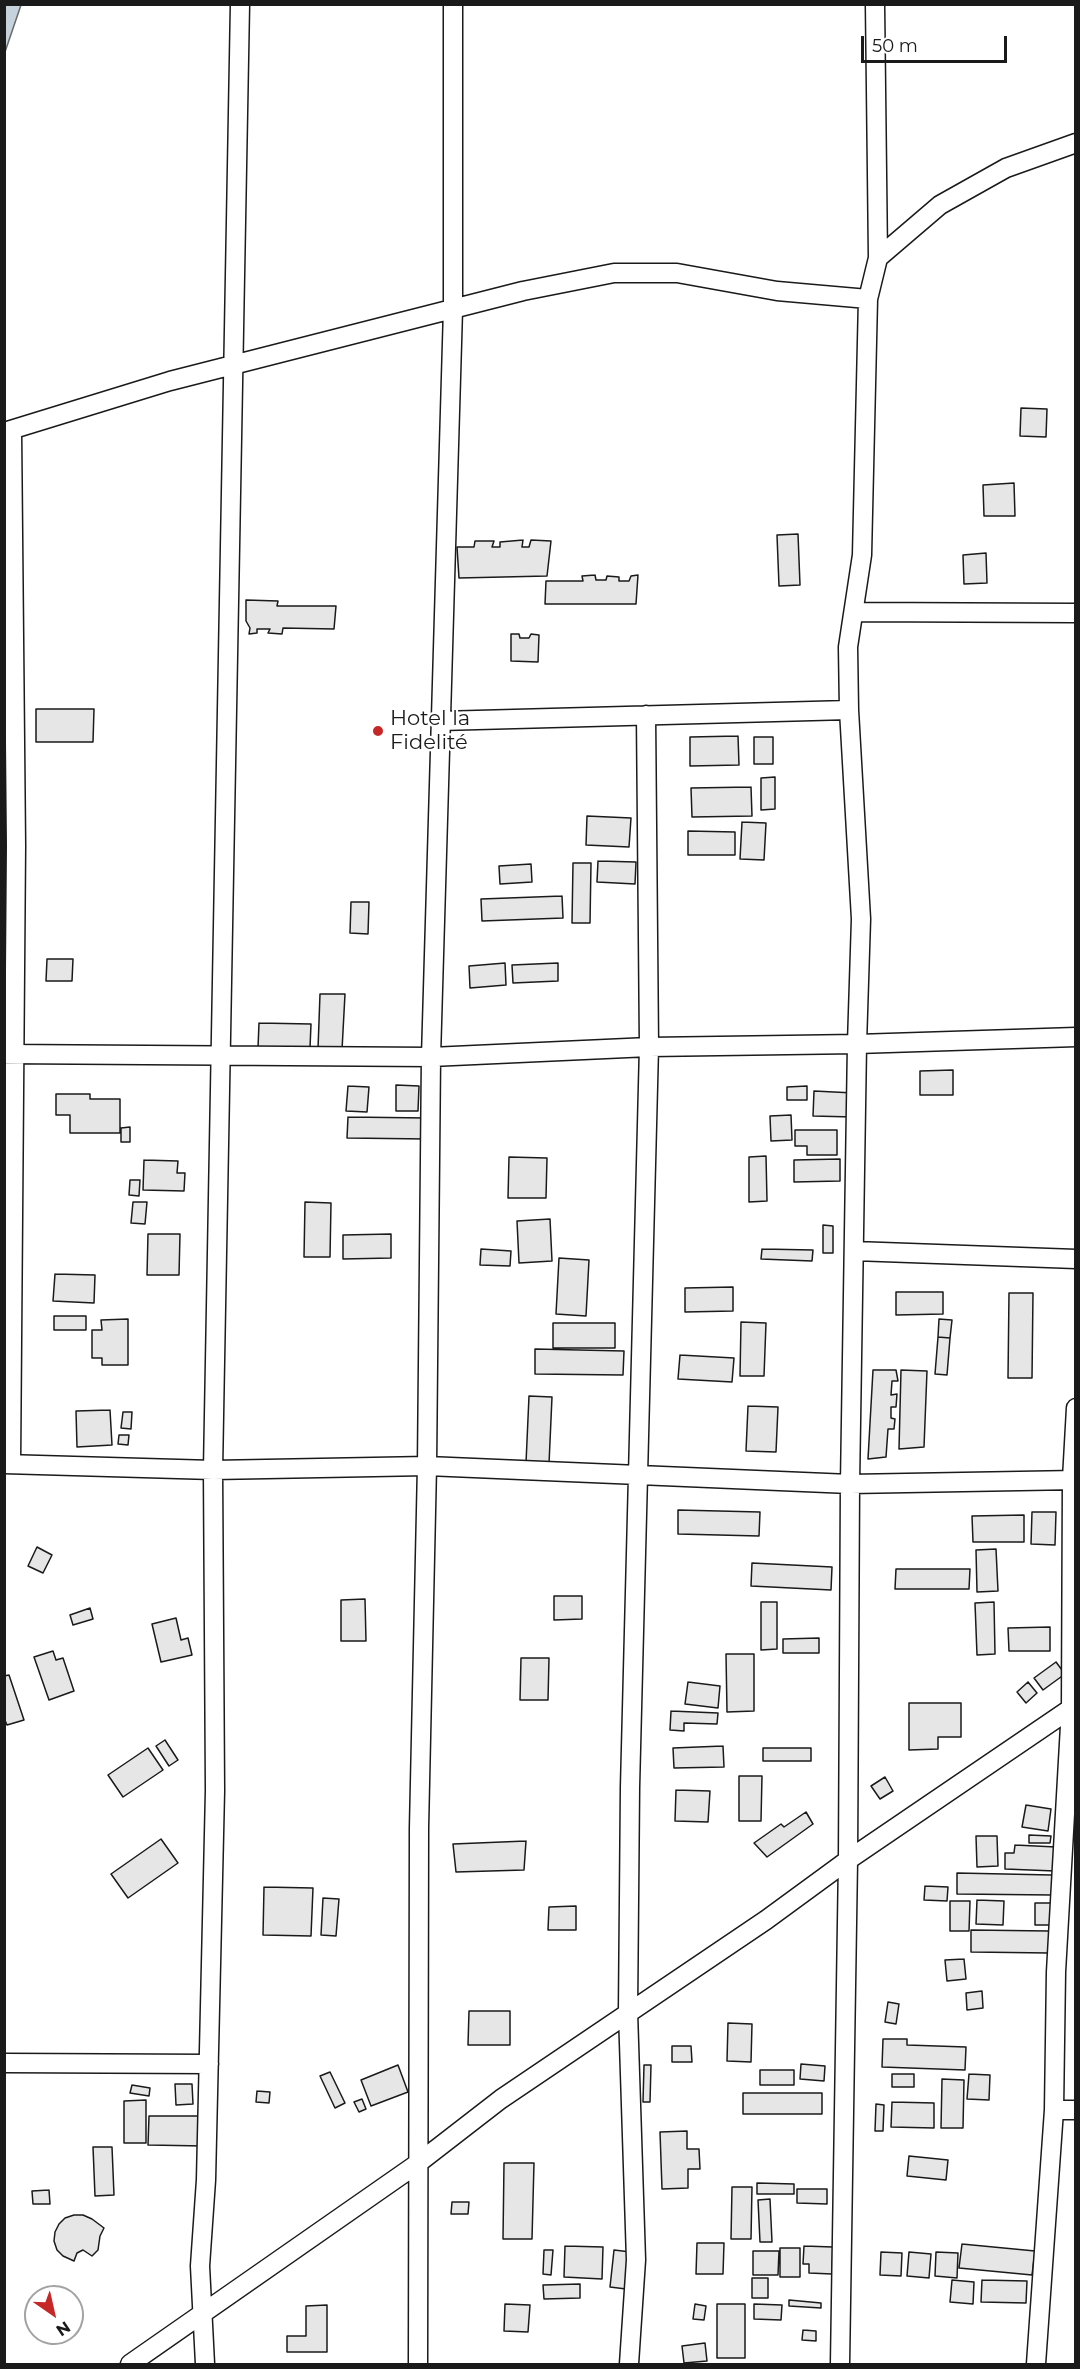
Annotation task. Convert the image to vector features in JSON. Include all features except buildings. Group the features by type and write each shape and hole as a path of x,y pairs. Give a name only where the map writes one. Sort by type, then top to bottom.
{"street":[{"path":"205,2364 200,2266 206,2180 215,1791 213,1470 240,4"},
{"path":"418,2364 420,2332 417,2164 418,1828 427,1466 431,1057 453,309 453,4"},
{"path":"840,2364 848,1860 850,1484 861,919 849,710 848,647 862,555 868,298 878,258 875,4"},
{"path":"878,258 940,205 1006,168 1076,143"},
{"path":"868,298 777,291 677,273 614,273 523,291 234,364 170,381 8,431 16,846 9,1054 8,1464 213,1470 427,1466 638,1473 850,1484 1074,1480"},
{"path":"855,612 1076,613"},
{"path":"440,721 849,710"},
{"path":"629,2364 636,2260 628,2012 630,1787 649,1047 646,715"},
{"path":"9,1054 431,1057 649,1047 857,1044 1076,1037"},
{"path":"854,1251 1076,1260"},
{"path":"1036,2364 1053,2110 1056,1972 1073,1706 1076,1407"},
{"path":"130,2364 204,2315 417,2164 501,2099 766,1920 848,1860 1073,1706"},
{"path":"4,2063 209,2064"},
{"path":"1053,2110 1076,2110"}],"shaded area":[{"path":"4,5 21,5 5,52"}],"place":[{"name":"Hotel la Fidelité","path":"378,731"}]}
